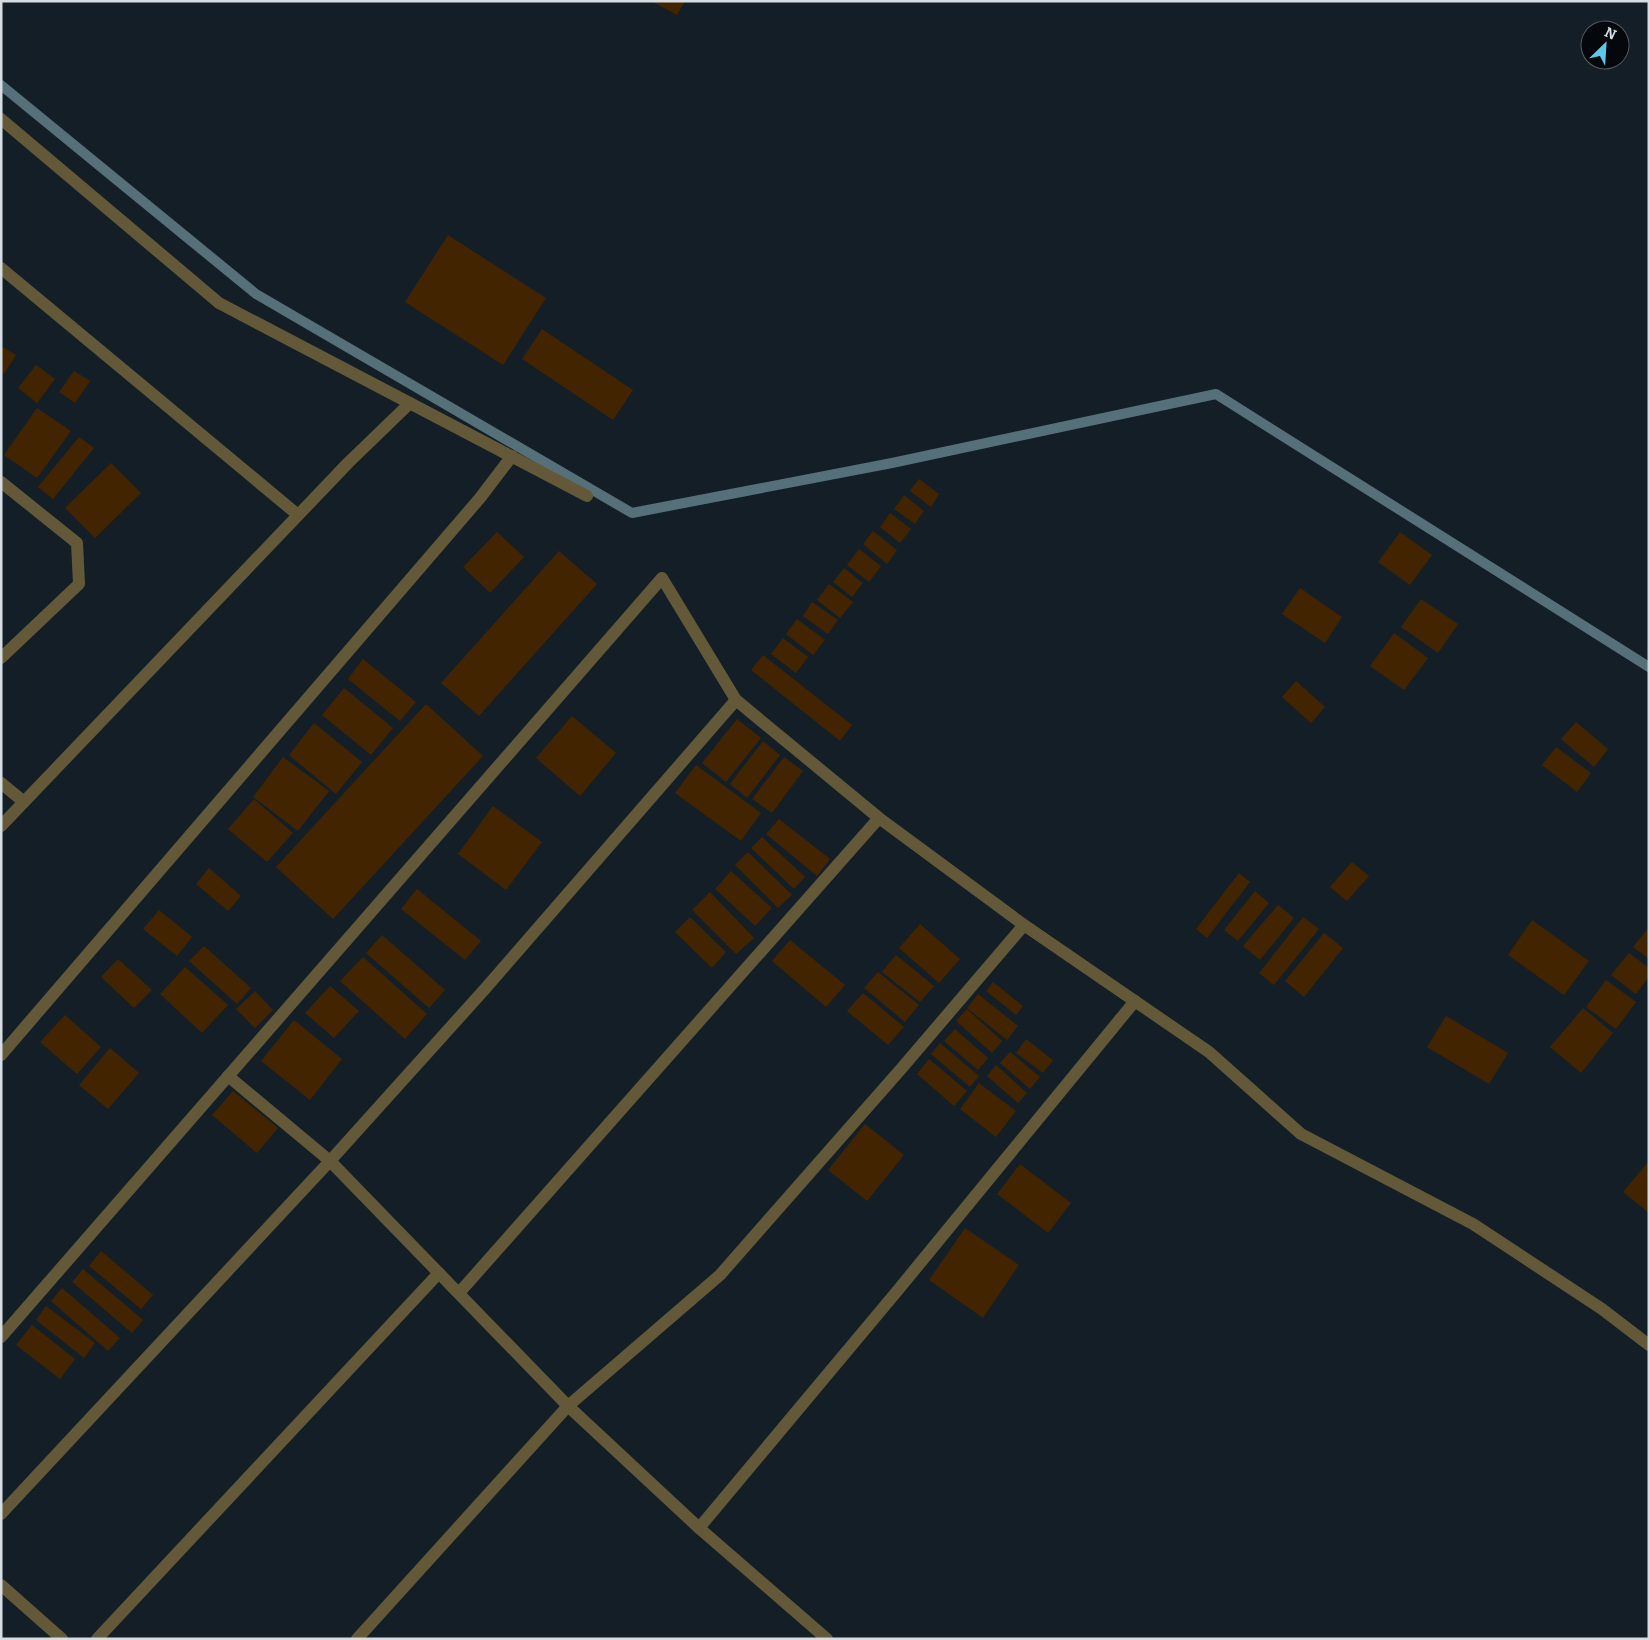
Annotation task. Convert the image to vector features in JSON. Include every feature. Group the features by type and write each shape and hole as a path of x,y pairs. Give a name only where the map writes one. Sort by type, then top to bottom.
{"street":[{"path":"1,119 219,302 587,496"},
{"path":"1,268 298,515"},
{"path":"1,826 298,515 410,403"},
{"path":"1,1055 467,513 512,456"},
{"path":"1,482 77,543 79,584 1,658"},
{"path":"1,1337 662,578 736,700 879,818 1024,924 1209,1052 1301,1134 1473,1224 1602,1308 1649,1346"},
{"path":"1,1514 330,1161 477,997 736,700"},
{"path":"1,783 24,802"},
{"path":"458,1293 879,818"},
{"path":"357,1639 568,1406 720,1275 901,1070 1024,924"},
{"path":"699,1528 898,1290 1135,1000"},
{"path":"228,1076 330,1161 568,1406 699,1528 827,1639"},
{"path":"97,1639 439,1273"},
{"path":"1,1585 62,1639"}],"building":[{"path":"651,1 685,1 677,15"},
{"path":"448,235 546,298 503,365 405,302"},
{"path":"542,329 633,390 613,420 522,359"},
{"path":"1,346 16,355 4,374 1,372"},
{"path":"36,365 55,379 37,403 18,388"},
{"path":"74,371 90,381 75,403 59,392"},
{"path":"37,408 71,431 37,478 4,455"},
{"path":"79,437 94,448 53,499 38,487"},
{"path":"111,463 141,493 95,538 65,508"},
{"path":"919,479 939,494 931,507 910,491"},
{"path":"904,495 924,511 915,524 894,509"},
{"path":"890,513 911,529 900,543 880,527"},
{"path":"873,531 897,550 887,564 863,544"},
{"path":"497,532 524,557 490,593 463,567"},
{"path":"1400,532 1432,555 1410,585 1378,562"},
{"path":"859,549 881,566 869,582 847,565"},
{"path":"559,551 597,584 479,716 441,683"},
{"path":"844,568 863,583 852,597 833,582"},
{"path":"829,584 853,602 840,618 817,600"},
{"path":"1300,588 1342,617 1325,643 1282,614"},
{"path":"1421,599 1458,624 1438,653 1401,627"},
{"path":"812,602 838,620 828,634 803,616"},
{"path":"797,619 825,640 813,655 786,634"},
{"path":"1394,633 1428,658 1404,690 1370,666"},
{"path":"783,638 808,657 796,673 771,654"},
{"path":"763,655 852,725 840,741 751,670"},
{"path":"363,659 416,702 400,721 348,679"},
{"path":"1296,681 1325,707 1311,723 1282,697"},
{"path":"344,688 393,728 371,755 322,715"},
{"path":"426,704 483,756 333,919 276,867"},
{"path":"572,716 616,753 580,796 536,758"},
{"path":"737,719 761,738 726,782 702,763"},
{"path":"1576,722 1608,749 1594,767 1561,739"},
{"path":"314,723 362,762 336,794 289,755"},
{"path":"763,741 780,755 747,798 730,784"},
{"path":"1556,747 1591,773 1577,792 1542,765"},
{"path":"283,757 329,791 298,831 253,797"},
{"path":"784,757 803,771 772,813 752,799"},
{"path":"696,765 761,813 741,841 675,793"},
{"path":"254,799 293,833 267,862 228,829"},
{"path":"493,806 542,842 506,890 458,854"},
{"path":"779,819 830,859 817,876 766,834"},
{"path":"762,837 805,877 794,889 751,848"},
{"path":"748,852 792,895 778,908 735,865"},
{"path":"1352,862 1369,876 1347,901 1330,887"},
{"path":"209,868 241,896 228,911 196,884"},
{"path":"731,871 772,908 755,926 715,889"},
{"path":"1239,873 1250,882 1207,938 1196,929"},
{"path":"417,889 481,941 465,960 401,909"},
{"path":"1255,891 1269,903 1238,941 1224,930"},
{"path":"710,892 754,938 736,954 692,910"},
{"path":"1278,905 1294,918 1260,960 1243,946"},
{"path":"159,910 192,937 177,956 143,929"},
{"path":"690,917 726,952 712,968 675,932"},
{"path":"1303,917 1319,929 1274,985 1259,973"},
{"path":"1532,920 1589,961 1564,995 1508,955"},
{"path":"920,924 960,959 939,983 899,948"},
{"path":"1649,927 1649,959 1633,947"},
{"path":"1324,933 1343,948 1304,997 1285,981"},
{"path":"382,935 445,990 429,1008 366,953"},
{"path":"790,940 845,985 826,1007 772,961"},
{"path":"204,946 251,988 237,1004 189,961"},
{"path":"1629,953 1649,968 1649,977 1636,994 1611,975"},
{"path":"896,955 934,986 920,1002 882,972"},
{"path":"363,957 427,1014 405,1039 340,981"},
{"path":"118,959 152,990 134,1008 101,977"},
{"path":"185,967 228,1005 202,1033 160,994"},
{"path":"878,972 919,1005 905,1022 864,988"},
{"path":"1606,980 1636,1002 1616,1029 1586,1007"},
{"path":"993,982 1023,1006 1016,1015 986,991"},
{"path":"330,986 359,1011 334,1038 305,1013"},
{"path":"255,991 273,1010 255,1028 236,1009"},
{"path":"863,993 904,1027 888,1045 847,1011"},
{"path":"978,994 1018,1026 1007,1040 967,1008"},
{"path":"1583,1008 1613,1033 1581,1073 1550,1047"},
{"path":"967,1009 1002,1041 992,1053 956,1021"},
{"path":"65,1015 101,1047 77,1074 40,1042"},
{"path":"1446,1016 1508,1053 1489,1084 1427,1047"},
{"path":"294,1020 342,1059 310,1100 261,1061"},
{"path":"955,1029 988,1058 978,1070 944,1041"},
{"path":"1026,1039 1053,1060 1043,1073 1016,1053"},
{"path":"940,1043 979,1076 970,1087 931,1054"},
{"path":"110,1048 139,1073 108,1109 79,1085"},
{"path":"1010,1052 1040,1077 1030,1089 1000,1063"},
{"path":"929,1059 967,1091 954,1106 917,1074"},
{"path":"996,1065 1027,1093 1018,1103 987,1076"},
{"path":"979,1083 1016,1111 996,1137 960,1109"},
{"path":"233,1091 278,1128 257,1153 212,1115"},
{"path":"865,1124 904,1155 867,1201 828,1170"},
{"path":"1649,1161 1649,1213 1623,1192"},
{"path":"1020,1164 1071,1203 1048,1233 997,1194"},
{"path":"965,1228 1019,1265 983,1318 929,1280"},
{"path":"101,1251 153,1295 141,1309 89,1266"},
{"path":"83,1269 143,1320 132,1333 72,1282"},
{"path":"62,1288 120,1338 108,1351 51,1301"},
{"path":"46,1306 95,1343 84,1358 36,1320"},
{"path":"32,1325 75,1359 60,1379 16,1345"}],"waterway":[{"path":"1,85 256,294 632,513 892,463 1216,394 1649,667"}]}
